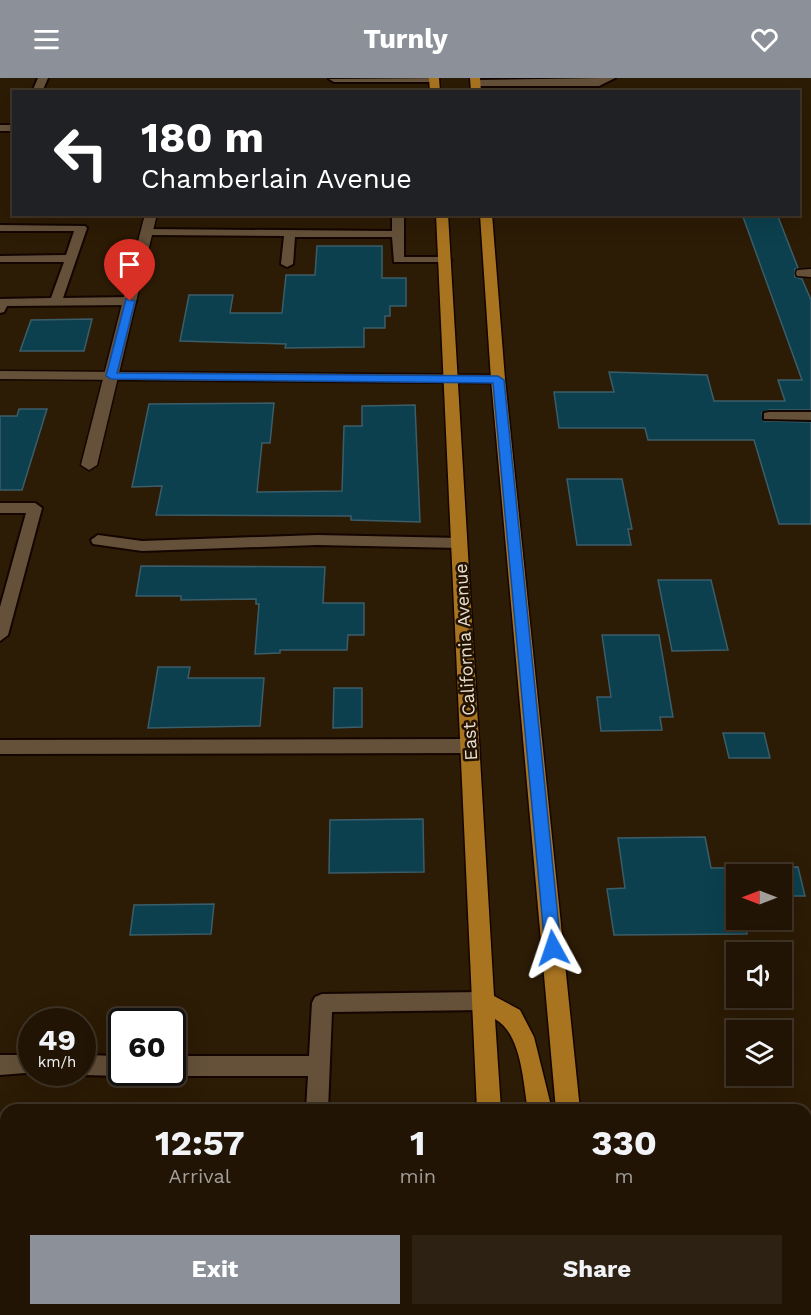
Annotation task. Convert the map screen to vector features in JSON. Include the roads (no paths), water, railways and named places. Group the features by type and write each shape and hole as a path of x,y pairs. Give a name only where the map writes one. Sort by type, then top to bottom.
{"main road":[{"name":"East California Avenue","path":"442,216 489,1104"},
{"path":"486,216 498,380 567,1104"},
{"path":"483,1001 512,1017 526,1044 539,1104"}],"street":[{"path":"90,465 151,216"},
{"path":"0,375 498,380"}],"lane":[{"path":"334,79 434,78"},
{"path":"476,84 584,84 610,79"},
{"path":"398,216 398,260 445,260"},
{"path":"0,228 81,228 56,302"},
{"path":"147,232 398,234"},
{"path":"287,264 290,233"},
{"path":"0,259 72,258"},
{"path":"0,309 3,302 130,301"},
{"path":"769,416 811,416"},
{"path":"0,508 35,508 0,635"},
{"path":"99,540 142,546 317,540 460,543"},
{"path":"0,747 470,746"},
{"path":"317,1104 322,1003 483,1001"},
{"path":"0,1065 18,1065"},
{"path":"186,1066 319,1066"}]}
